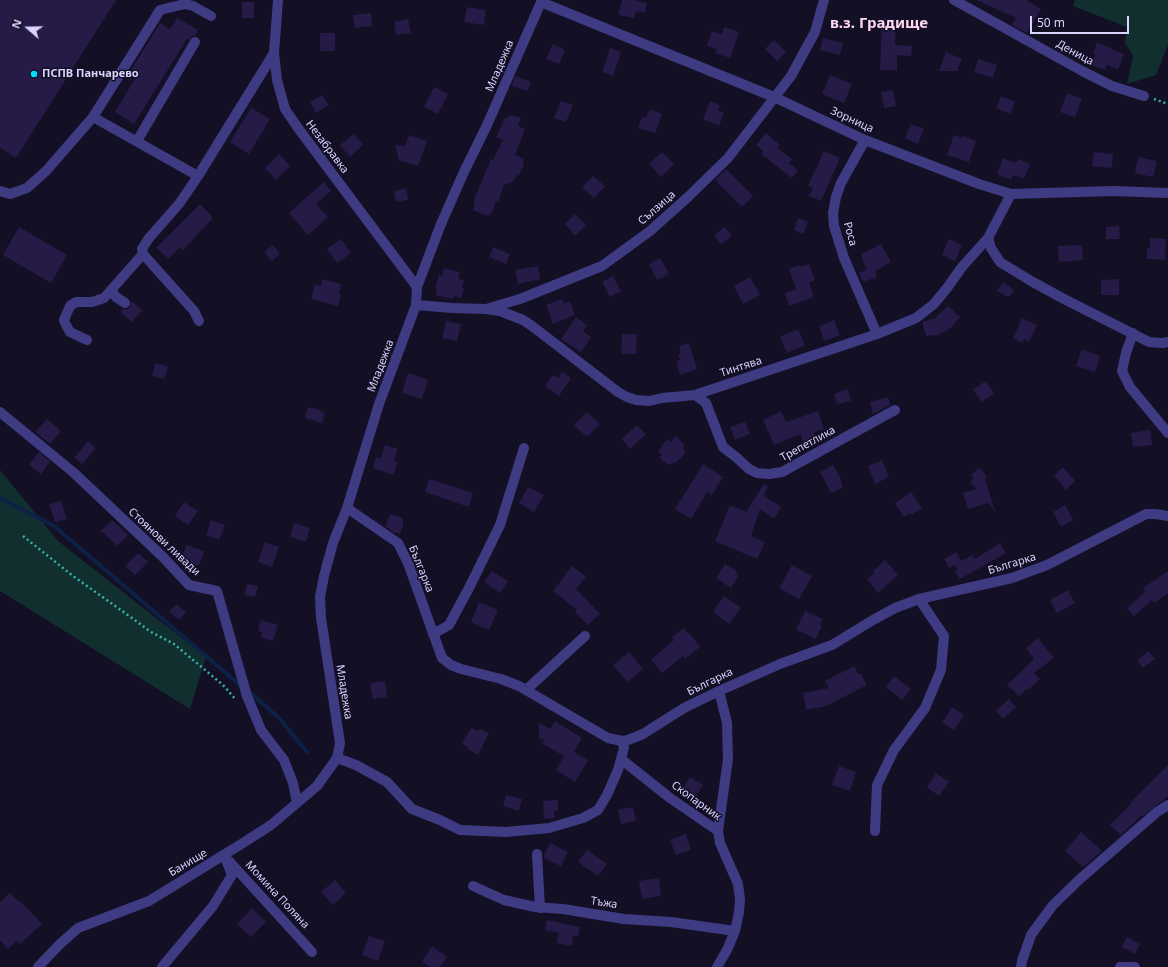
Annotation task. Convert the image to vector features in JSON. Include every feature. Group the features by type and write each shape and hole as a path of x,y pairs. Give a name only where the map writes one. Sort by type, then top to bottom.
{"street":[{"name":"Незабравка","path":"278,0 274,53 277,80 285,109 417,286"},
{"name":"Сълзица","path":"416,306 486,309 520,299 602,266 650,231 728,158 791,76 814,32 824,0"},
{"name":"Деница","path":"954,0 1084,72 1112,86 1144,96"},
{"name":"Зорница","path":"541,1 774,97 866,140 979,184 1011,194 1113,191 1168,193"},
{"name":"Младежка","path":"337,758 340,743 321,618 320,597 332,543 347,508 379,404 416,306 417,286 441,224 463,174 487,126 541,1"},
{"path":"0,191 10,194 28,188 47,170 93,117 160,10 185,4 194,6 211,16"},
{"path":"137,141 195,42"},
{"path":"199,321 194,311 143,254 142,249 149,238 179,204 198,176 274,53"},
{"path":"93,117 198,176"},
{"name":"Роса","path":"866,140 841,183 836,197 833,213 834,226 844,258 877,334"},
{"name":"Тинтява","path":"486,309 500,310 528,323 618,392 627,397 636,400 649,401 695,394 877,334 916,318 934,304 962,267 988,238 1011,194"},
{"path":"988,238 991,248 1000,262 1038,285 1149,342 1168,342"},
{"path":"87,340 70,332 66,326 64,320 70,306 76,302 92,302 104,298 143,254"},
{"path":"111,290 116,297 124,303"},
{"path":"1133,333 1122,371 1130,387 1168,433"},
{"name":"Трепетлика","path":"695,394 706,403 723,447 749,469 757,473 769,474 782,472 895,410"},
{"name":"Стоянови ливади","path":"0,412 72,472 163,557 189,585 217,591 247,696 261,730 284,760 293,783 296,803"},
{"path":"433,634 449,625 500,525 524,448"},
{"name":"Българка","path":"347,508 398,543 408,563 442,658 451,666 501,679 526,690 608,738 622,740 643,734 684,708 719,690 780,664 832,645 895,608 919,599 1012,578 1047,565 1146,514 1168,516"},
{"path":"875,831 877,785 894,750 925,708 941,670 944,636 919,599"},
{"path":"526,690 584,636"},
{"path":"718,831 728,759 727,723 719,690"},
{"path":"337,758 356,765 387,782 412,809 460,830 506,832 549,828 583,818 598,810 607,795 618,770 624,748 622,740"},
{"name":"Банище","path":"38,967 78,928 149,901 271,825 317,786 337,758"},
{"name":"Скопарник","path":"621,759 670,798 718,831 720,844 738,884 740,912 735,931 727,950 717,967"},
{"path":"1021,967 1031,934 1053,905 1080,879 1157,812 1168,805"},
{"path":"537,854 540,908"},
{"path":"162,967 213,906 232,875 224,855"},
{"name":"Момина Поляна","path":"224,855 312,952"},
{"name":"Тъжа","path":"472,886 504,900 540,908 563,908 624,919 670,922 735,931"},
{"path":"1120,967 1135,967"}],"path":[{"path":"1144,96 1168,104"},
{"path":"23,536 73,576 130,617 151,632 174,644 223,685 237,702"}],"green space":[{"path":"1075,0 1168,0 1168,44 1156,75 1127,84 1133,56 1125,43 1127,27 1073,6"},
{"path":"0,470 58,541 206,657 190,709 0,591"}],"building":[{"name":"ПСПВ Панчарево","path":"0,0 116,0 16,158 0,148"},
{"path":"622,0 634,0 647,3 645,13 636,11 634,18 618,15"},
{"path":"976,0 1026,0 1041,9 1027,33 1012,25 1016,18"},
{"path":"242,2 254,2 254,18 242,18"},
{"path":"467,7 486,10 484,25 464,22"},
{"path":"371,13 372,26 355,28 353,15"},
{"path":"177,18 198,30 195,36 191,37 189,40 187,39 134,124 115,112 136,77 129,73 160,23 170,29"},
{"path":"882,18 896,19 895,45 912,46 911,56 897,55 897,70 880,70"},
{"path":"408,19 411,33 396,35 394,22"},
{"path":"724,27 739,32 730,58 715,53 717,49 707,46 712,31 722,34"},
{"path":"320,33 335,33 335,51 320,51"},
{"path":"823,38 843,43 840,55 820,50"},
{"path":"774,40 786,52 777,61 765,49"},
{"path":"1097,42 1124,54 1118,69 1107,65 1105,70 1091,65 1095,55 1093,54"},
{"path":"553,44 565,50 559,64 546,59"},
{"path":"610,48 621,52 613,76 602,72"},
{"path":"946,52 962,59 957,71 939,71"},
{"path":"978,59 997,65 993,78 974,72"},
{"path":"830,75 852,84 844,103 822,94"},
{"path":"515,76 531,82 528,91 512,86"},
{"path":"434,87 448,94 438,114 424,107"},
{"path":"893,90 896,106 884,108 881,92"},
{"path":"1067,93 1082,99 1075,117 1060,112"},
{"path":"322,95 329,105 316,113 310,102"},
{"path":"1001,96 1015,102 1010,114 996,108"},
{"path":"561,101 573,105 566,122 554,118"},
{"path":"710,101 720,105 718,110 724,113 719,126 703,119"},
{"path":"251,108 270,119 249,154 230,142"},
{"path":"650,109 662,114 655,133 638,128 642,117 646,118"},
{"path":"512,115 521,118 518,126 525,129 515,155 524,159 524,164 519,175 517,174 514,181 504,185 498,202 496,201 492,212 488,216 473,210 475,203 473,202 491,159 493,160 503,140 496,137 505,118"},
{"path":"911,124 924,129 918,144 905,138"},
{"path":"766,133 780,145 777,148 792,159 789,163 798,170 792,178 761,154 763,151 756,145"},
{"path":"354,134 363,145 350,157 340,145"},
{"path":"409,135 427,141 418,166 399,160 395,145 405,146"},
{"path":"954,135 976,141 969,162 947,155"},
{"path":"824,151 840,158 821,201 809,196 813,188 808,186"},
{"path":"662,152 674,164 661,177 649,164"},
{"path":"1094,152 1113,154 1112,168 1092,166"},
{"path":"279,154 290,166 276,180 265,168"},
{"path":"1138,157 1157,161 1153,177 1135,173"},
{"path":"1003,158 1016,163 1018,159 1030,164 1024,179 1013,175 1011,180 997,174"},
{"path":"726,169 753,196 742,207 715,180"},
{"path":"593,176 605,186 594,198 582,187"},
{"path":"324,182 331,191 316,204 328,217 308,235 289,213"},
{"path":"406,188 408,200 396,202 394,191"},
{"path":"200,204 212,216 212,219 183,250 180,247 169,259 156,248"},
{"path":"575,214 586,225 575,236 565,224"},
{"path":"798,218 808,222 804,234 794,230"},
{"path":"1119,226 1120,239 1106,239 1106,227"},
{"path":"19,227 67,255 51,283 3,255"},
{"path":"725,227 732,236 721,244 714,235"},
{"path":"1150,238 1166,239 1165,260 1147,259 1147,248 1150,248"},
{"path":"341,239 351,253 337,263 327,249"},
{"path":"949,239 962,245 955,261 942,255"},
{"path":"881,244 891,262 875,271 877,277 863,282 859,273 867,269 862,260 861,254"},
{"path":"273,245 280,254 272,261 264,252"},
{"path":"1082,245 1083,260 1059,262 1058,246"},
{"path":"493,247 510,254 506,264 489,257"},
{"path":"660,258 669,274 657,280 649,264"},
{"path":"809,264 815,280 809,283 814,297 789,306 785,293 796,289 789,269 799,265 800,267"},
{"path":"538,266 540,279 518,284 515,270"},
{"path":"444,268 460,272 458,279 464,280 462,288 464,288 461,298 454,296 453,299 436,295 437,288 435,288 439,275 442,276"},
{"path":"613,276 621,291 610,297 602,282"},
{"path":"750,277 760,295 743,304 734,286"},
{"path":"322,279 341,284 339,294 341,294 338,306 311,299 315,284 321,286"},
{"path":"1119,279 1119,295 1101,295 1101,280"},
{"path":"1003,282 1014,290 1010,296 1006,296 997,291"},
{"path":"562,299 564,304 570,301 575,315 553,324 546,305"},
{"path":"131,301 142,310 132,322 120,312 123,309 128,309 130,307"},
{"path":"948,306 960,317 951,328 938,335 926,336 922,322 935,318"},
{"path":"576,317 587,325 583,331 591,337 581,352 561,339"},
{"path":"1022,318 1037,325 1029,342 1024,339 1022,343 1013,338"},
{"path":"834,320 840,335 824,341 819,326"},
{"path":"446,321 461,324 457,341 442,338"},
{"path":"798,329 805,345 787,353 780,337"},
{"path":"622,334 637,334 636,354 621,354"},
{"path":"689,343 697,369 680,375 676,361 680,360 678,354 681,353 679,346"},
{"path":"1082,349 1100,356 1095,372 1076,366"},
{"path":"155,363 168,366 164,379 152,376"},
{"path":"562,372 571,378 559,396 545,386 553,375 558,378"},
{"path":"408,373 428,380 422,399 402,393"},
{"path":"986,381 994,394 981,402 973,389"},
{"path":"848,389 851,401 837,404 834,394"},
{"path":"888,397 890,405 873,414 870,402"},
{"path":"308,407 321,410 320,412 325,413 322,423 305,418"},
{"path":"781,411 786,422 818,411 824,429 814,432 818,443 805,447 800,434 774,445 763,420"},
{"path":"587,412 600,424 587,437 574,425"},
{"path":"47,419 61,431 50,444 35,432"},
{"path":"745,422 750,434 735,440 730,427"},
{"path":"637,425 646,434 630,449 622,439"},
{"path":"1150,430 1152,445 1133,447 1131,433"},
{"path":"675,436 683,443 685,453 677,462 668,465 659,458 662,454 658,452 667,439 671,442"},
{"path":"88,441 96,448 82,464 74,458"},
{"path":"385,445 398,449 394,460 398,462 393,475 373,468 376,457 381,458"},
{"path":"39,452 50,461 41,474 29,465"},
{"path":"882,460 889,477 875,484 868,466"},
{"path":"703,464 723,477 712,495 707,492 691,519 675,509"},
{"path":"833,465 840,477 843,487 831,493 820,472"},
{"path":"1063,467 1075,481 1066,490 1054,475"},
{"path":"979,468 987,477 985,479 995,512 988,503 968,509 963,493 976,489 970,482 974,478 971,475"},
{"path":"429,479 473,493 469,507 425,492"},
{"path":"764,484 768,486 764,496 781,507 774,519 760,509 751,536 765,542 757,559 715,541 730,505 746,512"},
{"path":"528,487 544,495 534,512 519,503"},
{"path":"911,492 922,508 912,515 910,513 904,517 895,503"},
{"path":"61,501 67,519 55,522 49,504"},
{"path":"184,502 198,511 188,525 175,516"},
{"path":"1065,505 1073,520 1061,527 1053,512"},
{"path":"390,514 403,518 403,525 400,534 393,532 385,526"},
{"path":"112,520 128,535 117,546 101,531"},
{"path":"211,520 225,525 219,540 206,535"},
{"path":"294,523 310,528 306,542 290,537"},
{"path":"265,542 279,547 272,567 258,562"},
{"path":"1000,543 1006,553 960,579 955,571 958,570 955,565 949,568 944,559 956,552 961,561 972,555 975,559"},
{"path":"186,545 204,551 199,566 181,560"},
{"path":"138,553 148,562 135,575 125,566"},
{"path":"885,560 898,575 878,593 867,579"},
{"path":"725,564 737,571 736,573 739,575 731,588 716,578"},
{"path":"792,565 812,576 799,599 779,588"},
{"path":"572,566 586,577 576,589 600,614 588,625 575,612 577,610 553,591"},
{"path":"492,571 508,581 500,593 484,582"},
{"path":"1168,571 1168,593 1154,603 1152,600 1134,616 1127,608 1146,591 1143,588"},
{"path":"247,584 258,586 255,597 244,595"},
{"path":"1068,590 1075,603 1057,613 1050,600"},
{"path":"724,596 741,608 729,624 713,612"},
{"path":"479,602 498,610 489,630 471,622"},
{"path":"176,604 186,612 179,620 169,612"},
{"path":"805,611 823,619 820,625 822,626 816,639 796,630"},
{"path":"261,620 278,625 273,641 261,638 262,632 258,631"},
{"path":"684,628 700,647 685,659 683,656 662,673 651,660 674,640 672,637"},
{"path":"1038,638 1054,658 1034,673 1040,679 1019,696 1007,685 1034,659 1026,648"},
{"path":"1149,651 1155,659 1143,668 1137,660"},
{"path":"629,652 643,669 627,682 613,665"},
{"path":"854,666 858,674 860,673 867,685 826,706 806,710 803,693 829,688 825,681"},
{"path":"894,676 911,689 902,700 886,687"},
{"path":"385,681 387,697 373,699 370,683"},
{"path":"1009,699 1016,707 1003,719 996,711"},
{"path":"952,707 964,715 954,730 942,723"},
{"path":"555,721 582,738 574,752 588,760 575,782 556,770 564,756 543,744 544,740 539,738 539,723 550,729"},
{"path":"471,728 478,731 480,729 489,733 478,755 467,749 468,747 462,744"},
{"path":"1168,765 1168,796 1143,816 1142,815 1121,835 1110,825"},
{"path":"839,766 856,772 850,791 832,785"},
{"path":"936,773 949,782 939,796 927,787"},
{"path":"690,777 703,785 692,802 679,794"},
{"path":"506,795 522,799 519,811 503,806"},
{"path":"558,800 558,811 554,811 555,818 544,819 543,801"},
{"path":"633,807 636,821 621,824 618,810"},
{"path":"1081,832 1102,851 1083,867 1065,851"},
{"path":"686,834 691,850 676,855 670,840"},
{"path":"550,843 568,852 561,866 544,858"},
{"path":"587,850 607,864 598,876 578,862"},
{"path":"659,878 661,896 642,899 639,881"},
{"path":"335,880 346,893 333,905 321,892"},
{"path":"10,893 19,902 20,901 42,924 20,944 17,941 8,949 0,940 0,902"},
{"path":"252,908 266,922 251,937 237,924"},
{"path":"547,920 580,927 578,936 573,936 572,946 557,943 559,933 545,930"},
{"path":"369,936 385,941 378,961 362,955"},
{"path":"1127,937 1140,944 1135,954 1122,947"},
{"path":"432,946 447,957 440,967 430,967 422,962"}],"waterway":[{"path":"0,498 54,526 241,686"},
{"path":"248,691 279,718 307,752"}],"place":[{"name":"ПСПВ Панчарево","path":"34,74"}],"district":[{"name":"в.з. Градище","path":"879,24"}]}
